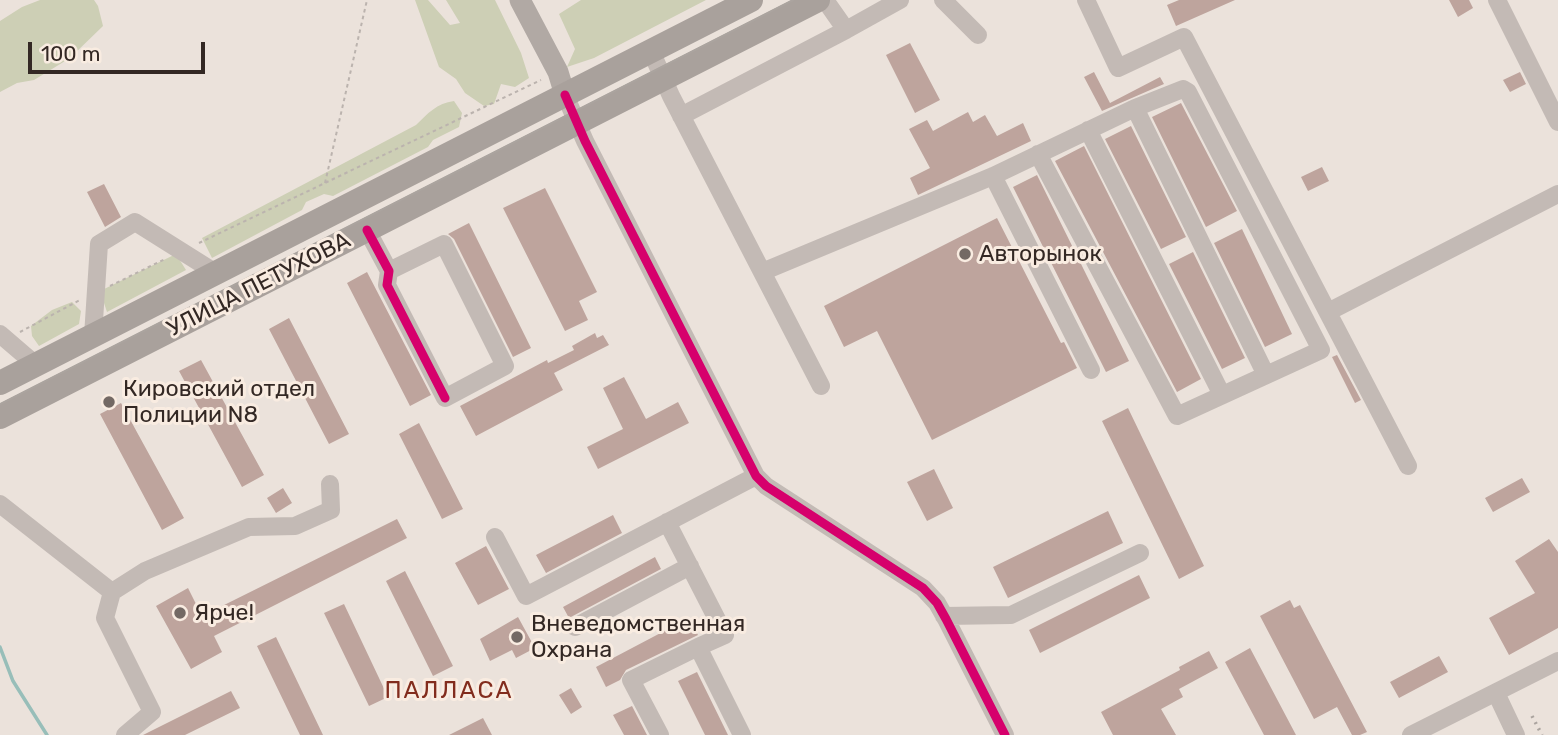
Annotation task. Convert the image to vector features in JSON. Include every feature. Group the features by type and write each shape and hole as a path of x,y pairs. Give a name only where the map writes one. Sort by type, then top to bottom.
{"highway":[{"name":"УЛИЦА ПЕТУХОВА","path":"0,383 216,273 562,83 651,51 751,0"},
{"name":"УЛИЦА ПЕТУХОВА","path":"0,417 818,0"}],"main road":[{"path":"520,0 562,83"}],"street":[{"path":"825,0 846,30"},
{"path":"681,116 900,0"},
{"path":"943,0 978,36"},
{"path":"1086,0 1118,68 1184,37 1408,466"},
{"path":"1497,0 1558,122"},
{"path":"651,51 681,116 821,386"},
{"path":"562,83 585,141 756,475 766,486 923,588 944,616 1005,735"},
{"path":"762,272 993,176 1038,154 1088,130 1135,108 1183,89 1188,92 1321,350 1177,416 1038,154"},
{"path":"1135,108 1266,375"},
{"path":"1088,130 1222,395"},
{"path":"993,176 1091,370"},
{"path":"1328,312 1558,194"},
{"path":"93,336 99,244 135,222 216,273"},
{"path":"367,230 389,271 387,285 445,398 505,366 444,244 389,271"},
{"path":"4,336 36,365"},
{"path":"495,537 526,596 756,475"},
{"path":"125,735 152,712 105,618 112,592 145,571 248,527 295,526 331,510 330,484"},
{"path":"0,504 112,592"},
{"path":"660,735 631,680 725,635 667,522"},
{"path":"944,616 1011,615 1139,553"},
{"path":"575,627 690,566"},
{"path":"698,648 742,735"},
{"path":"1411,735 1558,661"},
{"path":"1496,693 1516,735"}],"path":[{"path":"325,183 367,0"},
{"path":"4,336 325,183 562,83"}],"green space":[{"path":"40,0 94,0 103,26 70,58 34,80 17,83 0,92 0,21 22,7"},
{"path":"415,0 428,0 450,25 460,23 446,0 495,0 521,53 529,78 515,87 501,84 494,104 484,106 465,93 456,79 439,67"},
{"path":"581,0 706,0 594,58 567,67 575,49 559,14"},
{"path":"454,101 462,113 459,127 433,140 428,147 333,196 324,194 306,202 302,210 212,258 202,238 416,125 437,107"},
{"path":"176,254 186,270 107,312 100,291"},
{"path":"72,302 81,311 79,324 39,346 32,336 31,326 52,310"}],"building":[{"path":"1179,0 1235,0 1176,26 1167,5"},
{"path":"1449,0 1469,0 1473,8 1458,17"},
{"path":"910,43 940,100 915,113 886,55"},
{"path":"1094,72 1110,103 1160,77 1164,84 1102,111 1084,77"},
{"path":"1520,72 1526,84 1510,92 1503,80"},
{"path":"1181,103 1237,211 1206,227 1152,117"},
{"path":"968,112 973,122 985,115 997,136 1023,123 1031,141 918,195 910,178 930,168 909,129 927,120 933,131"},
{"path":"1131,126 1186,237 1161,249 1105,139"},
{"path":"1084,146 1201,379 1177,392 1055,161"},
{"path":"1322,167 1329,181 1308,191 1301,177"},
{"path":"1037,175 1129,361 1106,372 1013,187"},
{"path":"104,184 121,217 105,227 87,192"},
{"path":"545,188 597,292 579,301 588,320 565,331 503,208"},
{"path":"997,218 1061,343 1064,342 1077,368 932,440 877,331 844,347 824,306"},
{"path":"469,223 531,348 513,357 454,239 448,234"},
{"path":"1242,229 1292,334 1265,347 1214,243"},
{"path":"1193,252 1245,358 1222,369 1169,264"},
{"path":"367,272 431,395 410,406 347,283"},
{"path":"289,318 349,434 329,444 269,329"},
{"path":"595,333 597,338 603,335 609,345 554,373 563,390 476,436 460,406 547,360 548,363 574,350 572,346"},
{"path":"1337,355 1361,400 1355,403 1332,357"},
{"path":"201,360 264,475 242,487 179,371"},
{"path":"624,377 646,419 678,402 689,423 598,469 587,447 623,429 603,388"},
{"path":"121,403 184,518 162,530 100,414"},
{"path":"1128,408 1204,566 1179,579 1102,421"},
{"path":"419,423 463,509 442,519 399,434"},
{"path":"934,469 953,508 927,521 907,482"},
{"path":"1522,478 1530,492 1493,512 1485,498"},
{"path":"283,488 292,503 276,513 267,498"},
{"path":"1108,511 1123,543 1008,598 993,567"},
{"path":"613,515 622,533 546,573 536,555"},
{"path":"397,519 407,538 214,636 222,652 191,669 156,606 188,588 202,616"},
{"path":"1549,539 1558,552 1558,628 1509,655 1489,618 1535,593 1515,561"},
{"path":"486,546 509,589 478,605 455,563"},
{"path":"655,557 661,569 569,618 563,607"},
{"path":"405,571 453,666 433,676 386,581"},
{"path":"1139,575 1150,598 1040,653 1029,630"},
{"path":"1290,600 1294,608 1300,605 1367,732 1352,735 1337,707 1314,719 1260,616"},
{"path":"344,604 388,697 369,706 324,613"},
{"path":"518,617 535,648 516,658 512,650 490,661 480,639"},
{"path":"689,618 698,635 626,670 620,680 606,687 596,667"},
{"path":"276,637 323,735 300,735 257,646"},
{"path":"1250,648 1296,735 1264,735 1225,662"},
{"path":"1209,651 1218,668 1179,689 1183,697 1161,709 1176,735 1113,735 1101,712 1180,670 1179,667"},
{"path":"1439,656 1448,672 1399,698 1390,682"},
{"path":"697,672 728,735 705,735 678,681"},
{"path":"571,688 582,707 571,714 559,695"},
{"path":"231,691 240,708 185,735 143,735"},
{"path":"632,706 647,735 624,735 613,715"},
{"path":"483,718 492,735 449,735"}],"waterway":[{"path":"0,647 13,681 47,735"}],"tram line":[{"path":"0,404 793,0"}],"railway":[{"path":"1532,716 1542,735"}],"cycle path":[{"path":"565,95 585,141 756,476 766,486 923,588 937,603 946,619 1005,735"},
{"path":"367,230 389,271 387,285 445,398"}],"place":[{"name":"Авторынок","path":"965,254"},
{"name":"Кировский отдел Полиции N8","path":"109,402"},
{"name":"Ярче!","path":"180,613"},
{"name":"Вневедомственная Охрана","path":"517,637"}],"district":[{"name":"ПАЛЛАСА","path":"449,691"}]}
